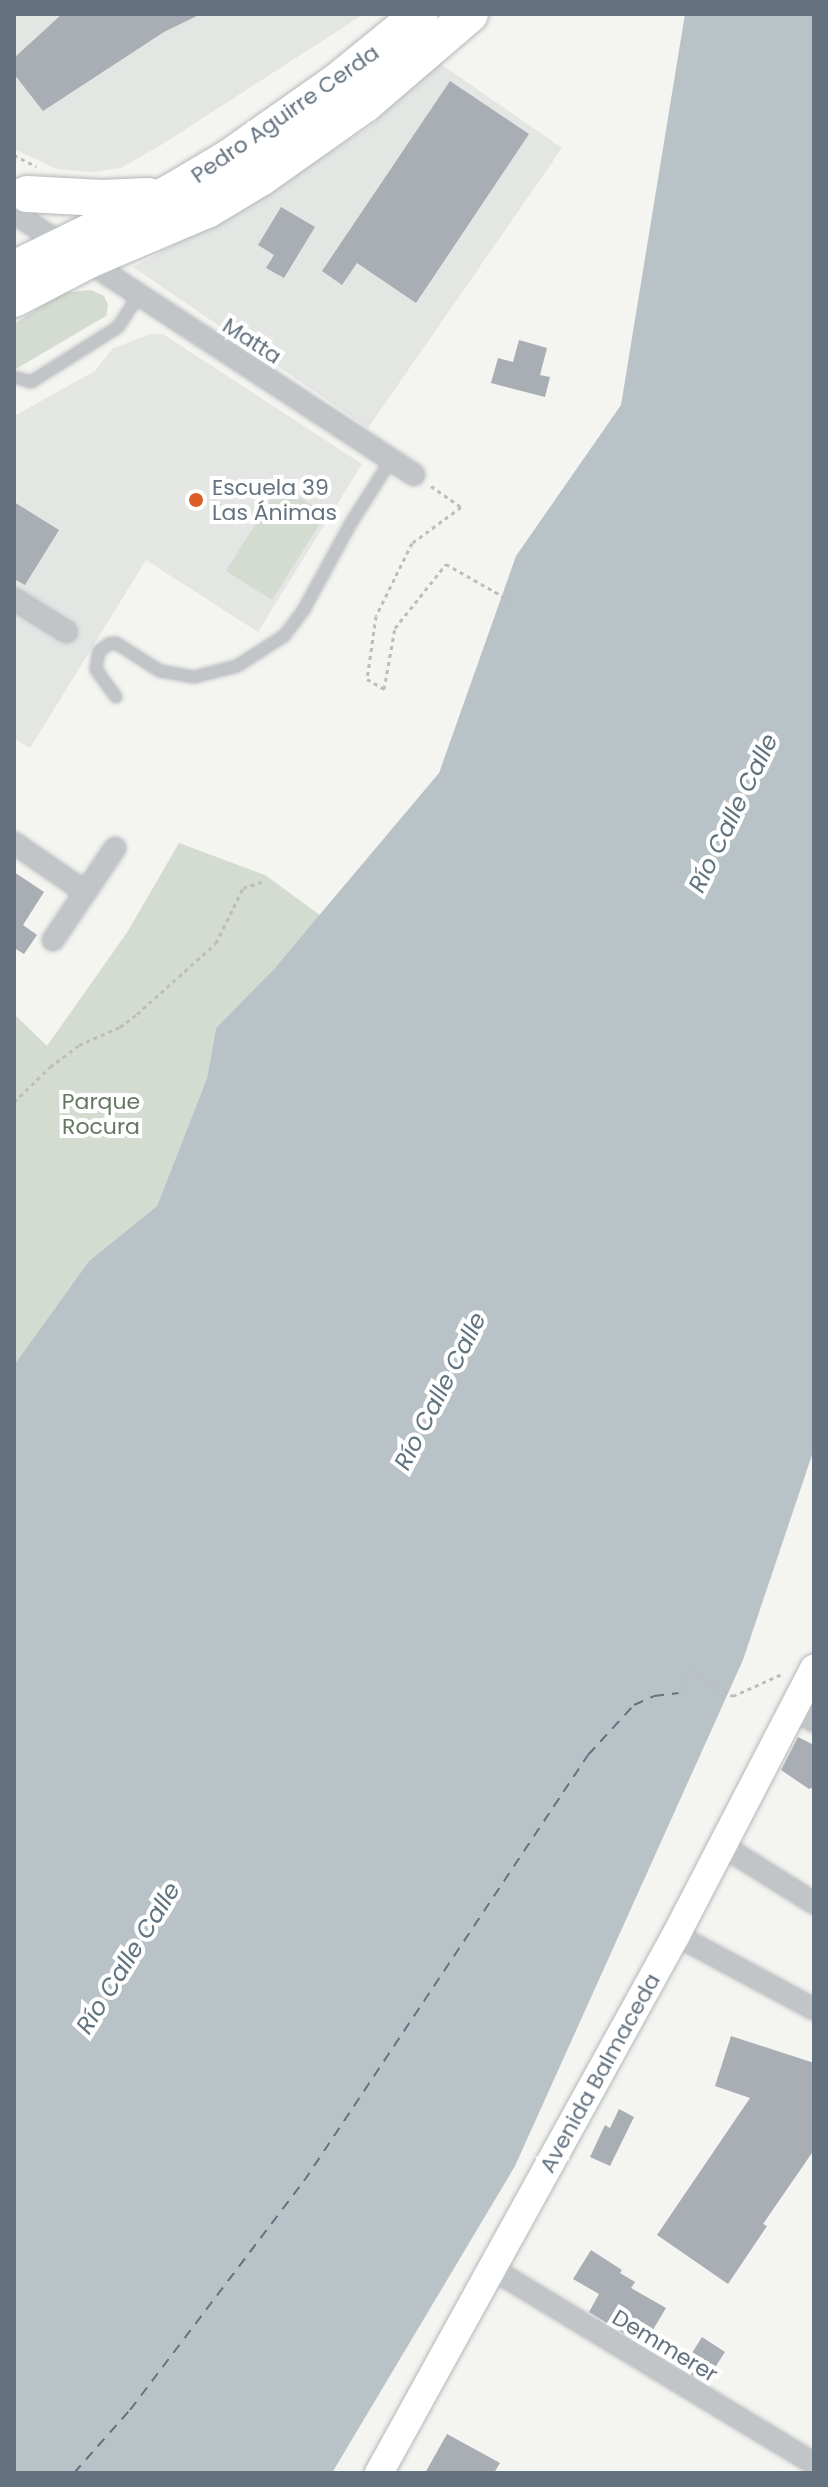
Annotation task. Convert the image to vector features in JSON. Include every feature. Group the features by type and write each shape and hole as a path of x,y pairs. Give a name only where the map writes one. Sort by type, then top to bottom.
{"highway":[{"name":"Pedro Aguirre Cerda","path":"14,299 77,252 285,120 420,14"},
{"name":"Pedro Aguirre Cerda","path":"14,269 207,210 262,177 365,104 470,14"},
{"path":"18,197 123,198 173,191"}],"main road":[{"name":"Avenida Balmaceda","path":"379,2473 723,1846 804,1715 814,1669"}],"street":[{"name":"Matta","path":"18,197 77,252 138,296 414,475"},
{"path":"14,599 67,632"},
{"path":"14,843 85,892"},
{"path":"53,940 115,848"},
{"path":"723,1846 814,1903"},
{"path":"676,1935 814,2009"},
{"name":"Demmerer","path":"491,2268 814,2464"}],"lane":[{"path":"14,377 31,382 118,327 138,296"},
{"path":"116,697 96,669 99,651 109,644 116,643 160,671 194,677 246,662 284,636 303,611 351,523 391,460"}],"path":[{"path":"414,475 461,507 412,543 376,616 367,679 384,689 395,628 446,564 513,602"},
{"path":"14,1102 50,1067 79,1045 120,1027 147,1005 216,943 243,888 262,882"},
{"path":"679,1693 689,1670 733,1696 782,1674"}],"shaded area":[{"path":"14,14 364,14 161,145 121,168 92,172 57,169 14,149"},
{"path":"438,62 562,148 368,428 133,267 244,207 369,127"},
{"name":"Escuela 39 Las Ánimas","path":"150,334 163,334 362,464 258,632 146,560 30,748 14,739 14,416 95,371 112,349"}],"green space":[{"path":"91,290 104,296 108,305 106,316 14,370 14,324 62,293"},
{"path":"280,485 326,514 272,600 226,571"},
{"name":"Parque Rocura","path":"179,843 265,875 320,915 274,969 216,1028 207,1078 157,1206 89,1261 14,1365 14,1014 47,1046 128,931"}],"water":[{"name":"Río Calle Calle","path":"685,14 814,14 814,1449 743,1660 515,2166 332,2473 14,2473 14,1365 89,1261 157,1206 207,1078 216,1028 274,969 439,773 516,556 621,405"}],"building":[{"path":"62,14 201,14 164,32 43,111 14,74 14,58"},
{"path":"450,81 529,134 416,303 357,263 342,285 322,271"},
{"path":"281,207 315,227 284,278 266,268 274,255 258,245"},
{"path":"519,340 547,348 540,375 550,377 545,397 491,383 498,358 513,362"},
{"path":"14,502 59,530 25,585 14,579"},
{"path":"14,872 44,892 23,925 37,935 24,954 14,948"},
{"path":"798,1737 814,1745 814,1787 809,1789 781,1770"},
{"path":"731,2036 814,2063 814,2150 763,2224 767,2226 728,2284 657,2235 750,2098 715,2086"},
{"path":"619,2109 634,2117 610,2166 590,2157 605,2125 610,2128"},
{"path":"591,2250 635,2282 631,2288 666,2308 648,2338 654,2341 649,2349 589,2312 599,2294 573,2279"},
{"path":"702,2337 725,2352 705,2383 682,2369"},
{"path":"447,2434 500,2463 494,2473 425,2473"}],"ferry route":[{"path":"74,2473 130,2410 304,2181 588,1755 634,1705 654,1696 679,1693"}],"place":[{"name":"Escuela 39 Las Ánimas","path":"196,500"}]}
